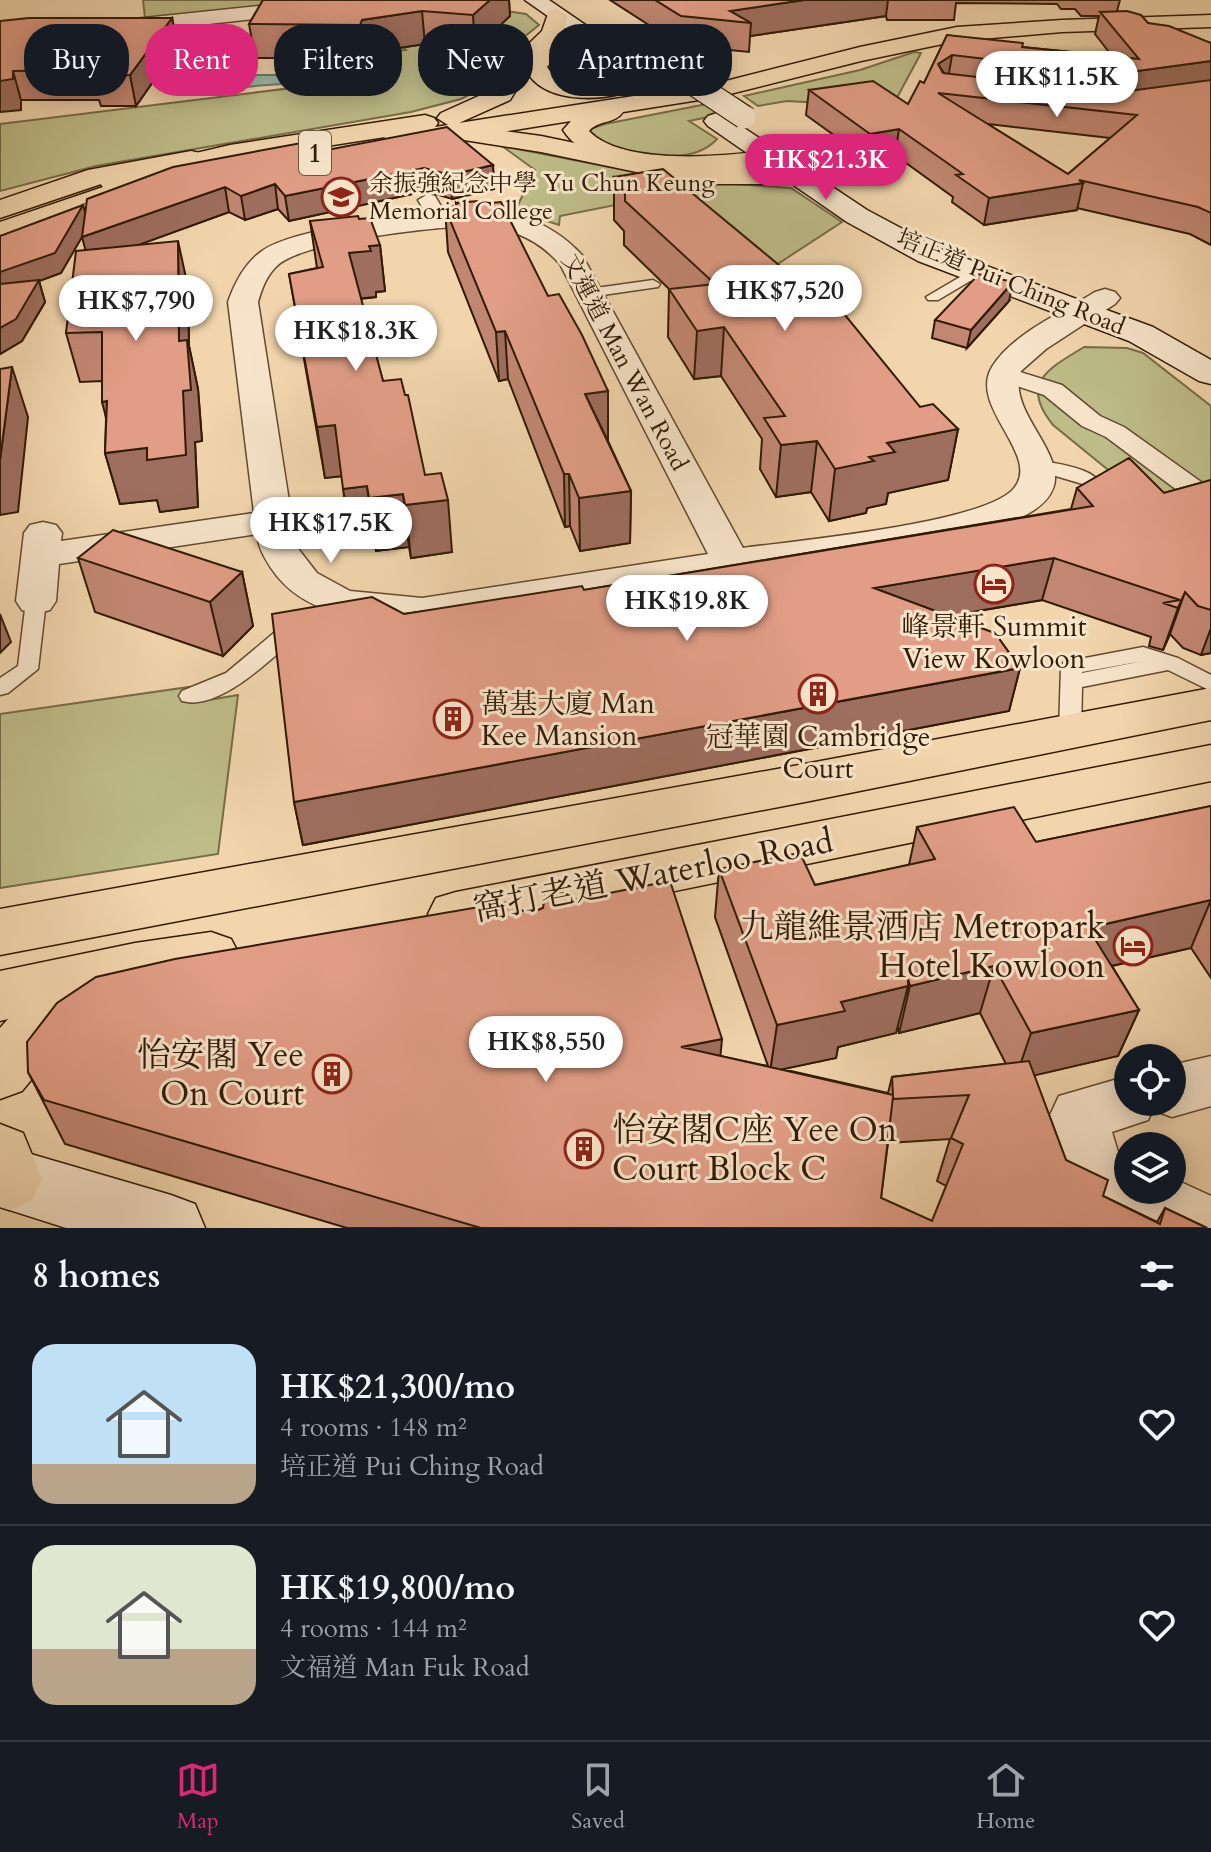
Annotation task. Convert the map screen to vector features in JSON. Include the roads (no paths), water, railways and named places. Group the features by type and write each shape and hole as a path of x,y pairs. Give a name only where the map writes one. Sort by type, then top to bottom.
{"main road":[{"path":"0,40 373,0"},
{"name":"培正道 Pui Ching Road","path":"535,0 560,7 584,24"},
{"path":"447,126 496,100 518,67 553,33 560,7"},
{"name":"培正道 Pui Ching Road","path":"560,7 578,24"},
{"name":"1","path":"732,71 936,27 1043,17 1211,11"},
{"name":"1","path":"0,220 230,153 637,104 718,90 860,54 957,34 1211,21"},
{"path":"542,43 549,42"},
{"path":"549,52 543,55 535,67 540,79 549,82"},
{"name":"1","path":"0,232 120,184 178,177 607,96"},
{"name":"培正道 Pui Ching Road","path":"683,96 717,121 885,211 955,245 1095,304 1211,374"},
{"name":"培正道 Pui Ching Road","path":"712,96 744,117 857,216 929,255 1166,324 1211,347"},
{"path":"637,104 585,120 577,127 576,134 586,145 600,150 677,164 795,162"},
{"path":"447,126 694,176 764,176 795,162"},
{"path":"0,209 130,168 230,153"},
{"path":"0,247 178,177"},
{"name":"窩打老道 Waterloo Road","path":"0,932 1071,707 1211,704"},
{"name":"窩打老道 Waterloo Road","path":"414,922 526,912 1211,763"},
{"path":"0,996 135,967 255,949"},
{"path":"0,1071 38,1028 135,967"},
{"path":"3,1170 171,1228"}],"street":[{"path":"1124,24 1154,35 1211,41"},
{"name":"文運道 Man Wan Road","path":"327,598 298,579 277,546 256,377 243,302 249,283 267,260 283,250 379,229 434,210 490,218 545,234 563,246 731,561"},
{"path":"327,598 371,609 422,611 988,519 1020,502 1031,490 1038,465 1033,448 1002,394 1004,374 1016,357 1095,304"},
{"path":"1004,374 1053,390 1091,421 1115,432 1203,496"},
{"path":"36,601 42,544 272,521"},
{"path":"1186,1087 1211,1081"},
{"path":"1114,1106 1079,1115 1114,1174"},
{"path":"1163,1204 1211,1228"}],"lane":[{"path":"933,297 977,271"},
{"path":"589,293 653,284"},
{"path":"1038,465 1081,475 1094,483 1094,496 1072,511"},
{"path":"190,696 234,680 327,598"},
{"path":"0,688 28,669 36,601"},
{"path":"1071,707 1171,663 1211,684"}],"place":[{"name":"余振強紀念中學 Yu Chun Keung Memorial College","path":"341,197"},
{"name":"峰景軒 Summit View Kowloon","path":"994,584"},
{"name":"冠華園 Cambridge Court","path":"818,694"},
{"name":"萬基大廈 Man Kee Mansion","path":"453,719"},
{"name":"九龍維景酒店 Metropark Hotel Kowloon","path":"1133,946"},
{"name":"怡安閣 Yee On Court","path":"332,1074"},
{"name":"怡安閣C座 Yee On Court Block C","path":"584,1149"}]}
